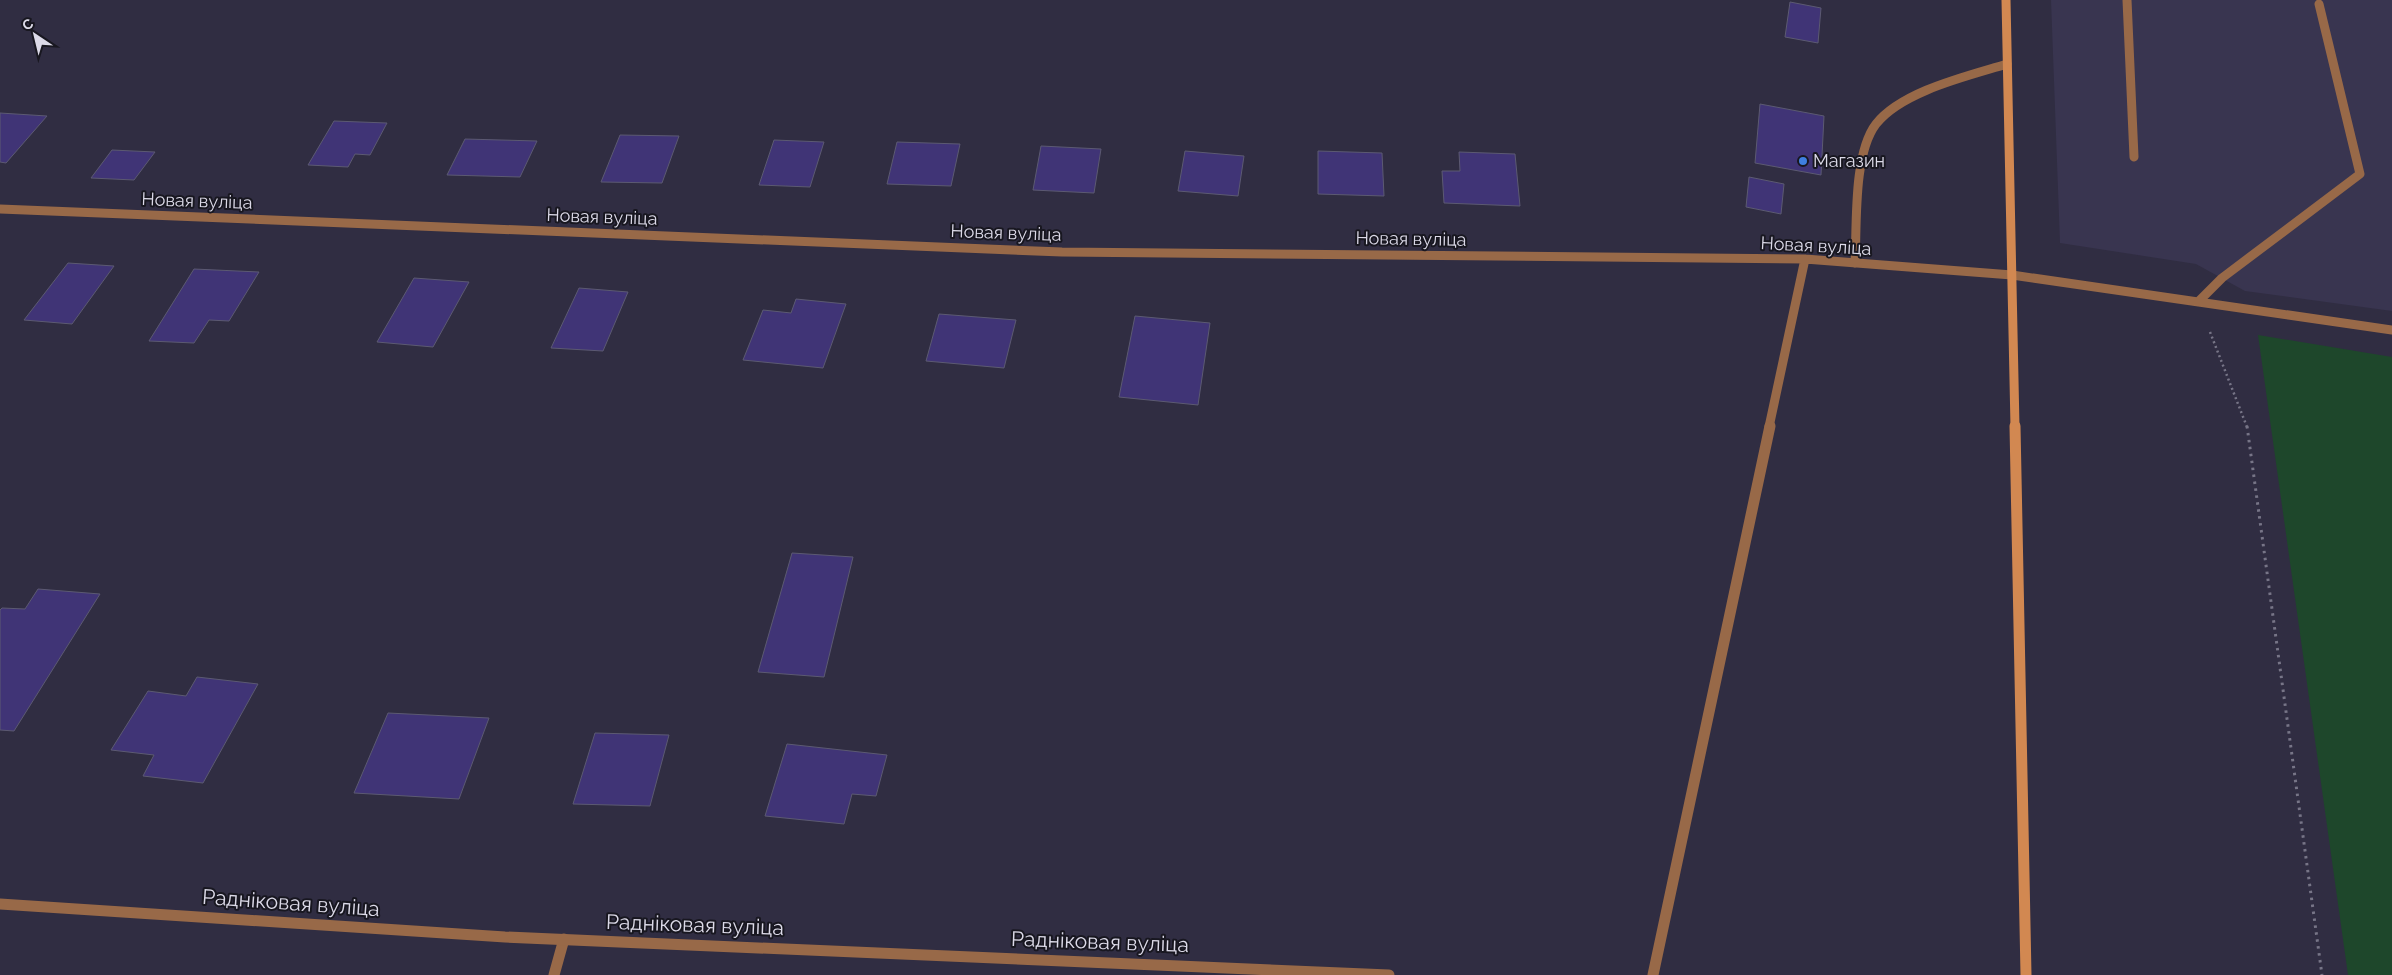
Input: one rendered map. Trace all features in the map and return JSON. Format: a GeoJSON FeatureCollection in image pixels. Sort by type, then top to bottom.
{"type":"FeatureCollection","features":[{"type":"Feature","properties":{"kind":"main road"},"geometry":{"type":"LineString","coordinates":[[2006,0],[2026,975]]}},
{"type":"Feature","properties":{"kind":"street"},"geometry":{"type":"LineString","coordinates":[[2127,0],[2134,157]]}},
{"type":"Feature","properties":{"kind":"street"},"geometry":{"type":"LineString","coordinates":[[2198,302],[2222,278],[2299,222],[2360,174],[2319,4]]}},
{"type":"Feature","properties":{"kind":"street"},"geometry":{"type":"LineString","coordinates":[[1856,263],[1865,147],[1875,126],[1899,104],[1923,91],[2007,64]]}},
{"type":"Feature","properties":{"kind":"street","name":"Новая вуліца"},"geometry":{"type":"LineString","coordinates":[[0,209],[1062,252],[1805,259],[2012,275],[2392,330]]}},
{"type":"Feature","properties":{"kind":"street"},"geometry":{"type":"LineString","coordinates":[[1653,975],[1805,259]]}},
{"type":"Feature","properties":{"kind":"street","name":"Радніковая вуліца"},"geometry":{"type":"LineString","coordinates":[[0,904],[564,939],[1389,975]]}},
{"type":"Feature","properties":{"kind":"street"},"geometry":{"type":"LineString","coordinates":[[554,975],[564,939]]}},
{"type":"Feature","properties":{"kind":"path"},"geometry":{"type":"LineString","coordinates":[[2198,302],[2246,421],[2322,975]]}},
{"type":"Feature","properties":{"kind":"shaded area"},"geometry":{"type":"Polygon","coordinates":[[[2051,0],[2392,0],[2392,311],[2245,291],[2196,264],[2060,243],[2051,0]]]}},
{"type":"Feature","properties":{"kind":"green space"},"geometry":{"type":"Polygon","coordinates":[[[2258,335],[2392,357],[2392,975],[2348,975],[2258,335]]]}},
{"type":"Feature","properties":{"kind":"building"},"geometry":{"type":"Polygon","coordinates":[[[1790,2],[1821,8],[1818,43],[1785,37],[1790,2]]]}},
{"type":"Feature","properties":{"kind":"building"},"geometry":{"type":"Polygon","coordinates":[[[1760,104],[1824,116],[1821,175],[1755,163],[1760,104]]]}},
{"type":"Feature","properties":{"kind":"building"},"geometry":{"type":"Polygon","coordinates":[[[0,113],[47,116],[6,163],[0,162],[0,113]]]}},
{"type":"Feature","properties":{"kind":"building"},"geometry":{"type":"Polygon","coordinates":[[[334,121],[387,123],[370,155],[355,154],[348,167],[308,165],[334,121]]]}},
{"type":"Feature","properties":{"kind":"building"},"geometry":{"type":"Polygon","coordinates":[[[620,135],[679,136],[662,183],[601,182],[620,135]]]}},
{"type":"Feature","properties":{"kind":"building"},"geometry":{"type":"Polygon","coordinates":[[[465,139],[537,141],[520,177],[447,175],[465,139]]]}},
{"type":"Feature","properties":{"kind":"building"},"geometry":{"type":"Polygon","coordinates":[[[774,140],[824,142],[810,187],[759,185],[774,140]]]}},
{"type":"Feature","properties":{"kind":"building"},"geometry":{"type":"Polygon","coordinates":[[[897,142],[960,144],[951,186],[887,184],[897,142]]]}},
{"type":"Feature","properties":{"kind":"building"},"geometry":{"type":"Polygon","coordinates":[[[1041,146],[1101,149],[1094,193],[1033,190],[1041,146]]]}},
{"type":"Feature","properties":{"kind":"building"},"geometry":{"type":"Polygon","coordinates":[[[112,150],[155,152],[134,180],[91,178],[112,150]]]}},
{"type":"Feature","properties":{"kind":"building"},"geometry":{"type":"Polygon","coordinates":[[[1185,151],[1244,156],[1238,196],[1178,191],[1185,151]]]}},
{"type":"Feature","properties":{"kind":"building"},"geometry":{"type":"Polygon","coordinates":[[[1318,151],[1382,153],[1384,196],[1318,194],[1318,151]]]}},
{"type":"Feature","properties":{"kind":"building"},"geometry":{"type":"Polygon","coordinates":[[[1459,152],[1515,154],[1520,206],[1444,203],[1442,171],[1460,171],[1459,152]]]}},
{"type":"Feature","properties":{"kind":"building"},"geometry":{"type":"Polygon","coordinates":[[[1749,177],[1784,184],[1781,214],[1746,207],[1749,177]]]}},
{"type":"Feature","properties":{"kind":"building"},"geometry":{"type":"Polygon","coordinates":[[[68,263],[114,266],[72,324],[24,320],[68,263]]]}},
{"type":"Feature","properties":{"kind":"building"},"geometry":{"type":"Polygon","coordinates":[[[194,269],[259,272],[229,321],[209,320],[194,343],[149,341],[194,269]]]}},
{"type":"Feature","properties":{"kind":"building"},"geometry":{"type":"Polygon","coordinates":[[[414,278],[469,282],[433,347],[377,342],[414,278]]]}},
{"type":"Feature","properties":{"kind":"building"},"geometry":{"type":"Polygon","coordinates":[[[579,288],[628,292],[603,351],[551,348],[579,288]]]}},
{"type":"Feature","properties":{"kind":"building"},"geometry":{"type":"Polygon","coordinates":[[[796,299],[846,304],[823,368],[743,360],[763,310],[791,313],[796,299]]]}},
{"type":"Feature","properties":{"kind":"building"},"geometry":{"type":"Polygon","coordinates":[[[939,314],[1016,320],[1004,368],[926,361],[939,314]]]}},
{"type":"Feature","properties":{"kind":"building"},"geometry":{"type":"Polygon","coordinates":[[[1135,316],[1210,323],[1198,405],[1119,397],[1135,316]]]}},
{"type":"Feature","properties":{"kind":"building"},"geometry":{"type":"Polygon","coordinates":[[[792,553],[853,557],[824,677],[758,672],[792,553]]]}},
{"type":"Feature","properties":{"kind":"building"},"geometry":{"type":"Polygon","coordinates":[[[38,589],[100,594],[14,731],[0,730],[0,610],[2,608],[25,609],[38,589]]]}},
{"type":"Feature","properties":{"kind":"building"},"geometry":{"type":"Polygon","coordinates":[[[197,677],[258,684],[203,783],[143,776],[154,755],[111,750],[148,691],[186,696],[197,677]]]}},
{"type":"Feature","properties":{"kind":"building"},"geometry":{"type":"Polygon","coordinates":[[[388,713],[489,718],[459,799],[354,793],[388,713]]]}},
{"type":"Feature","properties":{"kind":"building"},"geometry":{"type":"Polygon","coordinates":[[[595,733],[669,735],[650,806],[573,804],[595,733]]]}},
{"type":"Feature","properties":{"kind":"building"},"geometry":{"type":"Polygon","coordinates":[[[787,744],[887,755],[876,796],[852,794],[844,824],[765,816],[787,744]]]}},
{"type":"Feature","properties":{"kind":"place","name":"Магазин"},"geometry":{"type":"Point","coordinates":[1803,161]}}]}
